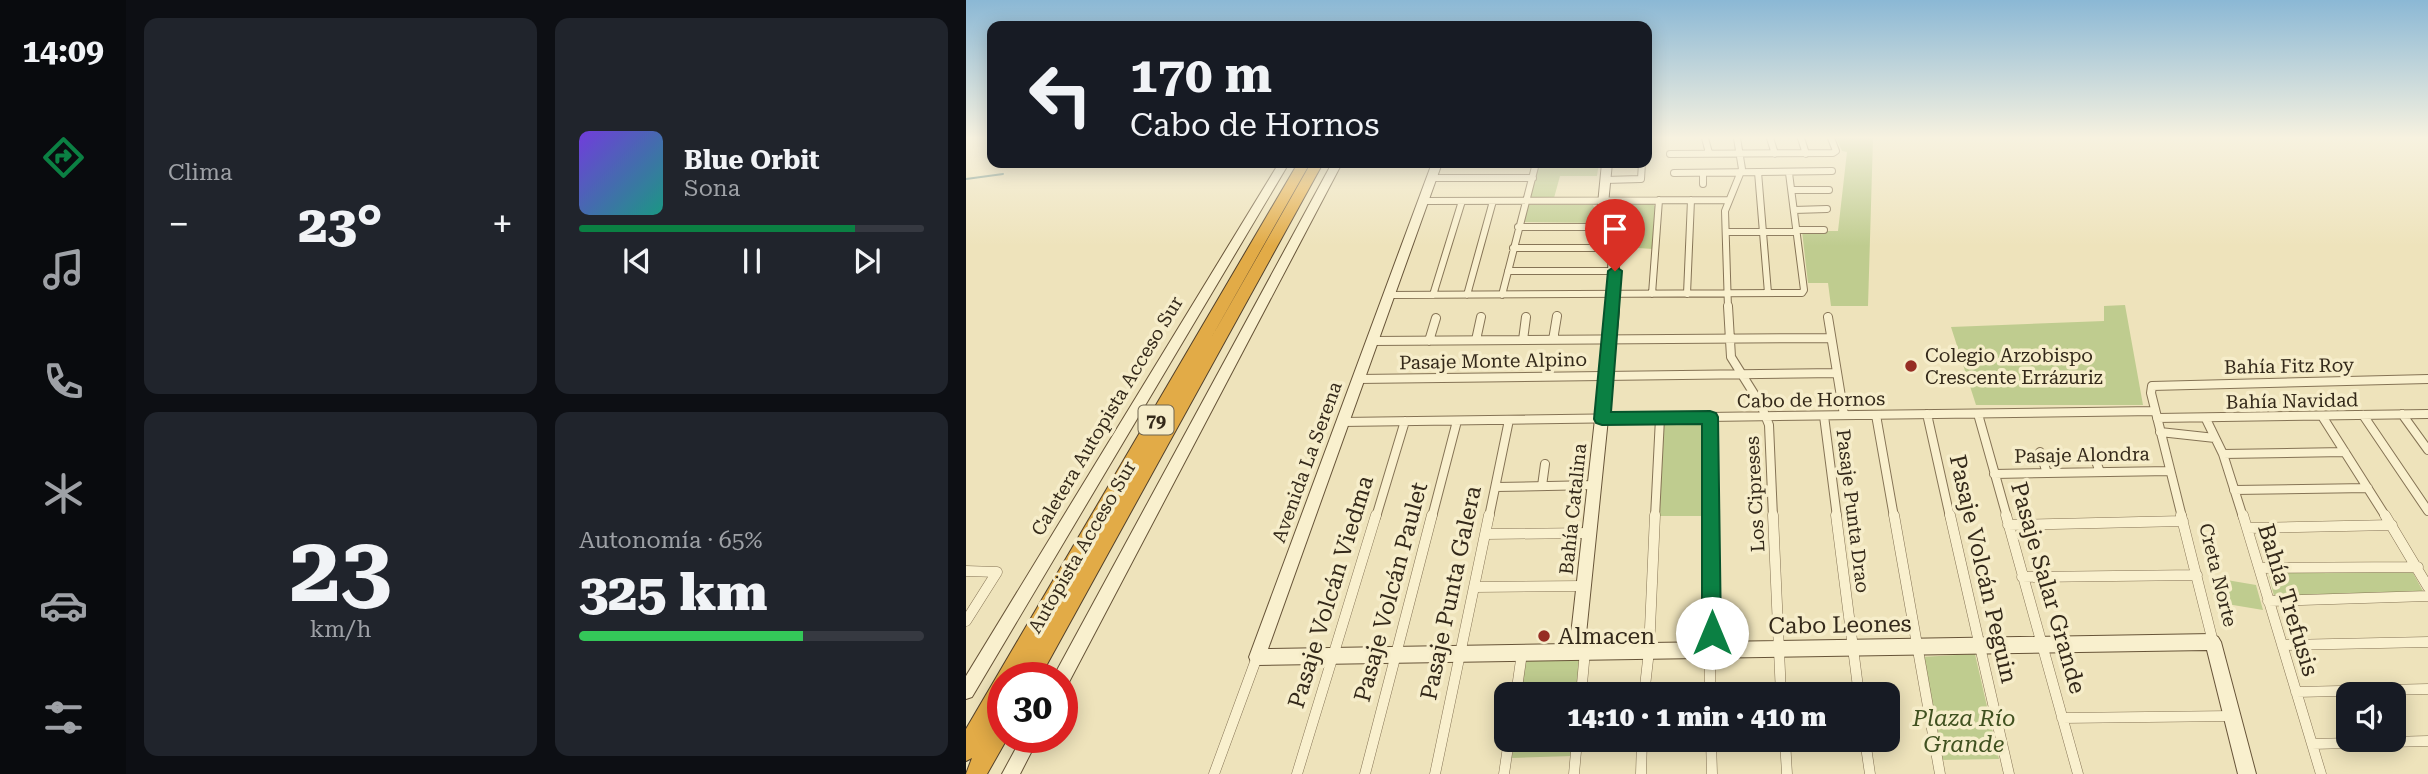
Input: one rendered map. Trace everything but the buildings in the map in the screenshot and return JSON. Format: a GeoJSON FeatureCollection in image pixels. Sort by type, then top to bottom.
{"type":"FeatureCollection","features":[{"type":"Feature","properties":{"kind":"highway","name":"Autopista Acceso Sur"},"geometry":{"type":"LineString","coordinates":[[1017,662],[1298,174]]}},
{"type":"Feature","properties":{"kind":"highway","name":"Autopista Acceso Sur"},"geometry":{"type":"LineString","coordinates":[[1037,662],[1311,174]]}},
{"type":"Feature","properties":{"kind":"highway"},"geometry":{"type":"LineString","coordinates":[[966,750],[987,714]]}},
{"type":"Feature","properties":{"kind":"highway"},"geometry":{"type":"LineString","coordinates":[[975,774],[987,753]]}},
{"type":"Feature","properties":{"kind":"street","name":"Caletera Autopista Acceso Sur"},"geometry":{"type":"LineString","coordinates":[[966,691],[1277,174]]}},
{"type":"Feature","properties":{"kind":"street"},"geometry":{"type":"LineString","coordinates":[[1071,662],[1331,174]]}},
{"type":"Feature","properties":{"kind":"street","name":"Avenida La Serena"},"geometry":{"type":"LineString","coordinates":[[1214,774],[1433,174]]}},
{"type":"Feature","properties":{"kind":"street"},"geometry":{"type":"LineString","coordinates":[[1502,295],[1533,174]]}},
{"type":"Feature","properties":{"kind":"street","name":"Bahía Catalina"},"geometry":{"type":"LineString","coordinates":[[1581,682],[1584,586],[1614,294],[1615,248],[1612,227],[1603,200],[1606,174]]}},
{"type":"Feature","properties":{"kind":"street"},"geometry":{"type":"LineString","coordinates":[[1605,180],[1641,179],[1641,174]]}},
{"type":"Feature","properties":{"kind":"street"},"geometry":{"type":"LineString","coordinates":[[1674,174],[1674,184]]}},
{"type":"Feature","properties":{"kind":"street"},"geometry":{"type":"LineString","coordinates":[[1703,174],[1703,184]]}},
{"type":"Feature","properties":{"kind":"street","name":"Los Cipreses"},"geometry":{"type":"LineString","coordinates":[[1740,174],[1725,211],[1729,338],[1731,356],[1767,416],[1781,682]]}},
{"type":"Feature","properties":{"kind":"street"},"geometry":{"type":"LineString","coordinates":[[1758,174],[1768,293]]}},
{"type":"Feature","properties":{"kind":"street"},"geometry":{"type":"LineString","coordinates":[[1388,295],[1804,292],[1789,174]]}},
{"type":"Feature","properties":{"kind":"street"},"geometry":{"type":"LineString","coordinates":[[1431,178],[1532,178]]}},
{"type":"Feature","properties":{"kind":"street"},"geometry":{"type":"LineString","coordinates":[[1792,190],[1829,190]]}},
{"type":"Feature","properties":{"kind":"street"},"geometry":{"type":"LineString","coordinates":[[1652,294],[1659,200]]}},
{"type":"Feature","properties":{"kind":"street"},"geometry":{"type":"LineString","coordinates":[[1687,294],[1691,200]]}},
{"type":"Feature","properties":{"kind":"street"},"geometry":{"type":"LineString","coordinates":[[1423,201],[1728,200]]}},
{"type":"Feature","properties":{"kind":"street"},"geometry":{"type":"LineString","coordinates":[[1433,295],[1462,201]]}},
{"type":"Feature","properties":{"kind":"street"},"geometry":{"type":"LineString","coordinates":[[1467,295],[1493,201]]}},
{"type":"Feature","properties":{"kind":"street"},"geometry":{"type":"LineString","coordinates":[[1794,210],[1827,209]]}},
{"type":"Feature","properties":{"kind":"street"},"geometry":{"type":"LineString","coordinates":[[1518,227],[1612,227]]}},
{"type":"Feature","properties":{"kind":"street"},"geometry":{"type":"LineString","coordinates":[[1726,232],[1824,230]]}},
{"type":"Feature","properties":{"kind":"street"},"geometry":{"type":"LineString","coordinates":[[1513,248],[1615,248]]}},
{"type":"Feature","properties":{"kind":"street"},"geometry":{"type":"LineString","coordinates":[[1508,271],[1615,271]]}},
{"type":"Feature","properties":{"kind":"street"},"geometry":{"type":"LineString","coordinates":[[1553,340],[1557,316]]}},
{"type":"Feature","properties":{"kind":"street"},"geometry":{"type":"LineString","coordinates":[[1476,340],[1481,317]]}},
{"type":"Feature","properties":{"kind":"street"},"geometry":{"type":"LineString","coordinates":[[1522,340],[1527,317]]}},
{"type":"Feature","properties":{"kind":"street"},"geometry":{"type":"LineString","coordinates":[[1828,317],[1844,415]]}},
{"type":"Feature","properties":{"kind":"street"},"geometry":{"type":"LineString","coordinates":[[1429,341],[1436,318]]}},
{"type":"Feature","properties":{"kind":"street"},"geometry":{"type":"LineString","coordinates":[[1372,341],[1831,338]]}},
{"type":"Feature","properties":{"kind":"street","name":"Pasaje Monte Alpino"},"geometry":{"type":"LineString","coordinates":[[1358,379],[1837,373]]}},
{"type":"Feature","properties":{"kind":"street","name":"Bahía Fitz Roy"},"geometry":{"type":"LineString","coordinates":[[2152,386],[2428,379]]}},
{"type":"Feature","properties":{"kind":"street","name":"Creta Norte"},"geometry":{"type":"LineString","coordinates":[[2152,386],[2150,391],[2247,774]]}},
{"type":"Feature","properties":{"kind":"street","name":"Cabo de Hornos"},"geometry":{"type":"LineString","coordinates":[[1342,422],[1927,414],[2156,414]]}},
{"type":"Feature","properties":{"kind":"street","name":"Pasaje Volcán Peguin"},"geometry":{"type":"LineString","coordinates":[[1927,414],[2009,774]]}},
{"type":"Feature","properties":{"kind":"street","name":"Pasaje Salar Grande"},"geometry":{"type":"LineString","coordinates":[[1978,414],[2078,774]]}},
{"type":"Feature","properties":{"kind":"street","name":"Bahía Navidad"},"geometry":{"type":"LineString","coordinates":[[2156,414],[2206,419],[2428,414]]}},
{"type":"Feature","properties":{"kind":"street"},"geometry":{"type":"LineString","coordinates":[[2402,414],[2428,450]]}},
{"type":"Feature","properties":{"kind":"street"},"geometry":{"type":"LineString","coordinates":[[1876,415],[1940,774]]}},
{"type":"Feature","properties":{"kind":"street"},"geometry":{"type":"LineString","coordinates":[[2362,415],[2428,511]]}},
{"type":"Feature","properties":{"kind":"street","name":"Pasaje Punta Drao"},"geometry":{"type":"LineString","coordinates":[[1824,416],[1857,682]]}},
{"type":"Feature","properties":{"kind":"street"},"geometry":{"type":"LineString","coordinates":[[2322,416],[2428,587]]}},
{"type":"Feature","properties":{"kind":"street"},"geometry":{"type":"LineString","coordinates":[[1710,417],[1711,682]]}},
{"type":"Feature","properties":{"kind":"street"},"geometry":{"type":"LineString","coordinates":[[1644,682],[1649,651],[1660,418]]}},
{"type":"Feature","properties":{"kind":"street","name":"Bahía Trefusis"},"geometry":{"type":"LineString","coordinates":[[2206,419],[2222,454],[2260,568],[2321,774]]}},
{"type":"Feature","properties":{"kind":"street","name":"Pasaje Punta Galera"},"geometry":{"type":"LineString","coordinates":[[1435,774],[1509,420]]}},
{"type":"Feature","properties":{"kind":"street","name":"Pasaje Volcán Viedma"},"geometry":{"type":"LineString","coordinates":[[1297,774],[1405,421]]}},
{"type":"Feature","properties":{"kind":"street","name":"Pasaje Volcán Paulet"},"geometry":{"type":"LineString","coordinates":[[1365,774],[1457,421]]}},
{"type":"Feature","properties":{"kind":"street"},"geometry":{"type":"LineString","coordinates":[[2161,432],[2216,438]]}},
{"type":"Feature","properties":{"kind":"street"},"geometry":{"type":"LineString","coordinates":[[2092,451],[2100,472]]}},
{"type":"Feature","properties":{"kind":"street"},"geometry":{"type":"LineString","coordinates":[[2040,452],[2048,473]]}},
{"type":"Feature","properties":{"kind":"street"},"geometry":{"type":"LineString","coordinates":[[2222,454],[2345,452]]}},
{"type":"Feature","properties":{"kind":"street"},"geometry":{"type":"LineString","coordinates":[[1542,486],[1545,464]]}},
{"type":"Feature","properties":{"kind":"street","name":"Pasaje Alondra"},"geometry":{"type":"LineString","coordinates":[[1994,474],[2170,471]]}},
{"type":"Feature","properties":{"kind":"street"},"geometry":{"type":"LineString","coordinates":[[1496,487],[1595,485]]}},
{"type":"Feature","properties":{"kind":"street"},"geometry":{"type":"LineString","coordinates":[[2234,490],[2368,488]]}},
{"type":"Feature","properties":{"kind":"street"},"geometry":{"type":"LineString","coordinates":[[2008,525],[2183,521]]}},
{"type":"Feature","properties":{"kind":"street"},"geometry":{"type":"LineString","coordinates":[[2247,528],[2392,526]]}},
{"type":"Feature","properties":{"kind":"street"},"geometry":{"type":"LineString","coordinates":[[1486,534],[1590,533]]}},
{"type":"Feature","properties":{"kind":"street"},"geometry":{"type":"LineString","coordinates":[[2260,568],[2418,567]]}},
{"type":"Feature","properties":{"kind":"street"},"geometry":{"type":"LineString","coordinates":[[966,571],[997,572],[966,621]]}},
{"type":"Feature","properties":{"kind":"street"},"geometry":{"type":"LineString","coordinates":[[2022,577],[2197,575]]}},
{"type":"Feature","properties":{"kind":"street"},"geometry":{"type":"LineString","coordinates":[[1475,587],[1584,586]]}},
{"type":"Feature","properties":{"kind":"street"},"geometry":{"type":"LineString","coordinates":[[2268,601],[2428,596]]}},
{"type":"Feature","properties":{"kind":"street","name":"Cabo Leones"},"geometry":{"type":"LineString","coordinates":[[1257,657],[2214,642]]}},
{"type":"Feature","properties":{"kind":"street"},"geometry":{"type":"LineString","coordinates":[[2282,645],[2428,642]]}},
{"type":"Feature","properties":{"kind":"street"},"geometry":{"type":"LineString","coordinates":[[1518,682],[1522,653]]}},
{"type":"Feature","properties":{"kind":"street"},"geometry":{"type":"LineString","coordinates":[[2296,692],[2428,689]]}},
{"type":"Feature","properties":{"kind":"street"},"geometry":{"type":"LineString","coordinates":[[2062,718],[2232,716]]}},
{"type":"Feature","properties":{"kind":"street"},"geometry":{"type":"LineString","coordinates":[[2312,744],[2428,741]]}},
{"type":"Feature","properties":{"kind":"street"},"geometry":{"type":"LineString","coordinates":[[1504,774],[1507,752]]}},
{"type":"Feature","properties":{"kind":"street"},"geometry":{"type":"LineString","coordinates":[[1574,774],[1576,752]]}},
{"type":"Feature","properties":{"kind":"street"},"geometry":{"type":"LineString","coordinates":[[1641,774],[1642,752]]}},
{"type":"Feature","properties":{"kind":"street"},"geometry":{"type":"LineString","coordinates":[[1711,752],[1712,774]]}},
{"type":"Feature","properties":{"kind":"street"},"geometry":{"type":"LineString","coordinates":[[1786,752],[1787,774]]}},
{"type":"Feature","properties":{"kind":"street"},"geometry":{"type":"LineString","coordinates":[[1867,752],[1870,774]]}},
{"type":"Feature","properties":{"kind":"street"},"geometry":{"type":"LineString","coordinates":[[1011,774],[1022,753]]}},
{"type":"Feature","properties":{"kind":"green space"},"geometry":{"type":"Polygon","coordinates":[[[1536,174],[1597,174],[1560,176],[1554,198],[1531,197],[1536,174]]]}},
{"type":"Feature","properties":{"kind":"green space"},"geometry":{"type":"Polygon","coordinates":[[[1844,174],[1872,174],[1868,306],[1831,306],[1828,283],[1808,283],[1802,231],[1838,231],[1844,174]]]}},
{"type":"Feature","properties":{"kind":"green space"},"geometry":{"type":"Polygon","coordinates":[[[1653,204],[1656,207],[1653,249],[1623,247],[1620,227],[1611,207],[1653,204]]]}},
{"type":"Feature","properties":{"kind":"green space"},"geometry":{"type":"Polygon","coordinates":[[[1528,205],[1593,205],[1600,223],[1524,222],[1528,205]]]}},
{"type":"Feature","properties":{"kind":"green space"},"geometry":{"type":"Polygon","coordinates":[[[2125,305],[2143,405],[1976,405],[1951,327],[2104,321],[2104,306],[2125,305]]]}},
{"type":"Feature","properties":{"kind":"green space"},"geometry":{"type":"Polygon","coordinates":[[[1662,423],[1705,423],[1706,516],[1660,516],[1662,423]]]}},
{"type":"Feature","properties":{"kind":"green space"},"geometry":{"type":"Polygon","coordinates":[[[2412,571],[2424,593],[2274,596],[2268,572],[2412,571]]]}},
{"type":"Feature","properties":{"kind":"green space"},"geometry":{"type":"Polygon","coordinates":[[[2209,577],[2256,585],[2263,610],[2215,602],[2209,577]]]}},
{"type":"Feature","properties":{"kind":"green space","name":"Plaza Río Grande"},"geometry":{"type":"Polygon","coordinates":[[[1975,654],[1999,759],[1941,760],[1921,657],[1975,654]]]}},
{"type":"Feature","properties":{"kind":"green space"},"geometry":{"type":"Polygon","coordinates":[[[1581,658],[1579,682],[1523,682],[1526,659],[1581,658]]]}},
{"type":"Feature","properties":{"kind":"green space"},"geometry":{"type":"Polygon","coordinates":[[[1513,752],[1573,752],[1573,756],[1512,758],[1513,752]]]}},
{"type":"Feature","properties":{"kind":"waterway"},"geometry":{"type":"LineString","coordinates":[[966,179],[1002,174]]}},
{"type":"Feature","properties":{"kind":"place","name":"Colegio Arzobispo Crescente Errázuriz"},"geometry":{"type":"Point","coordinates":[1911,366]}},
{"type":"Feature","properties":{"kind":"place","name":"Almacen"},"geometry":{"type":"Point","coordinates":[1544,636]}},
{"type":"Feature","properties":{"kind":"route"},"geometry":{"type":"LineString","coordinates":[[1615,271],[1602,419],[1710,417],[1712,633]]}}]}
